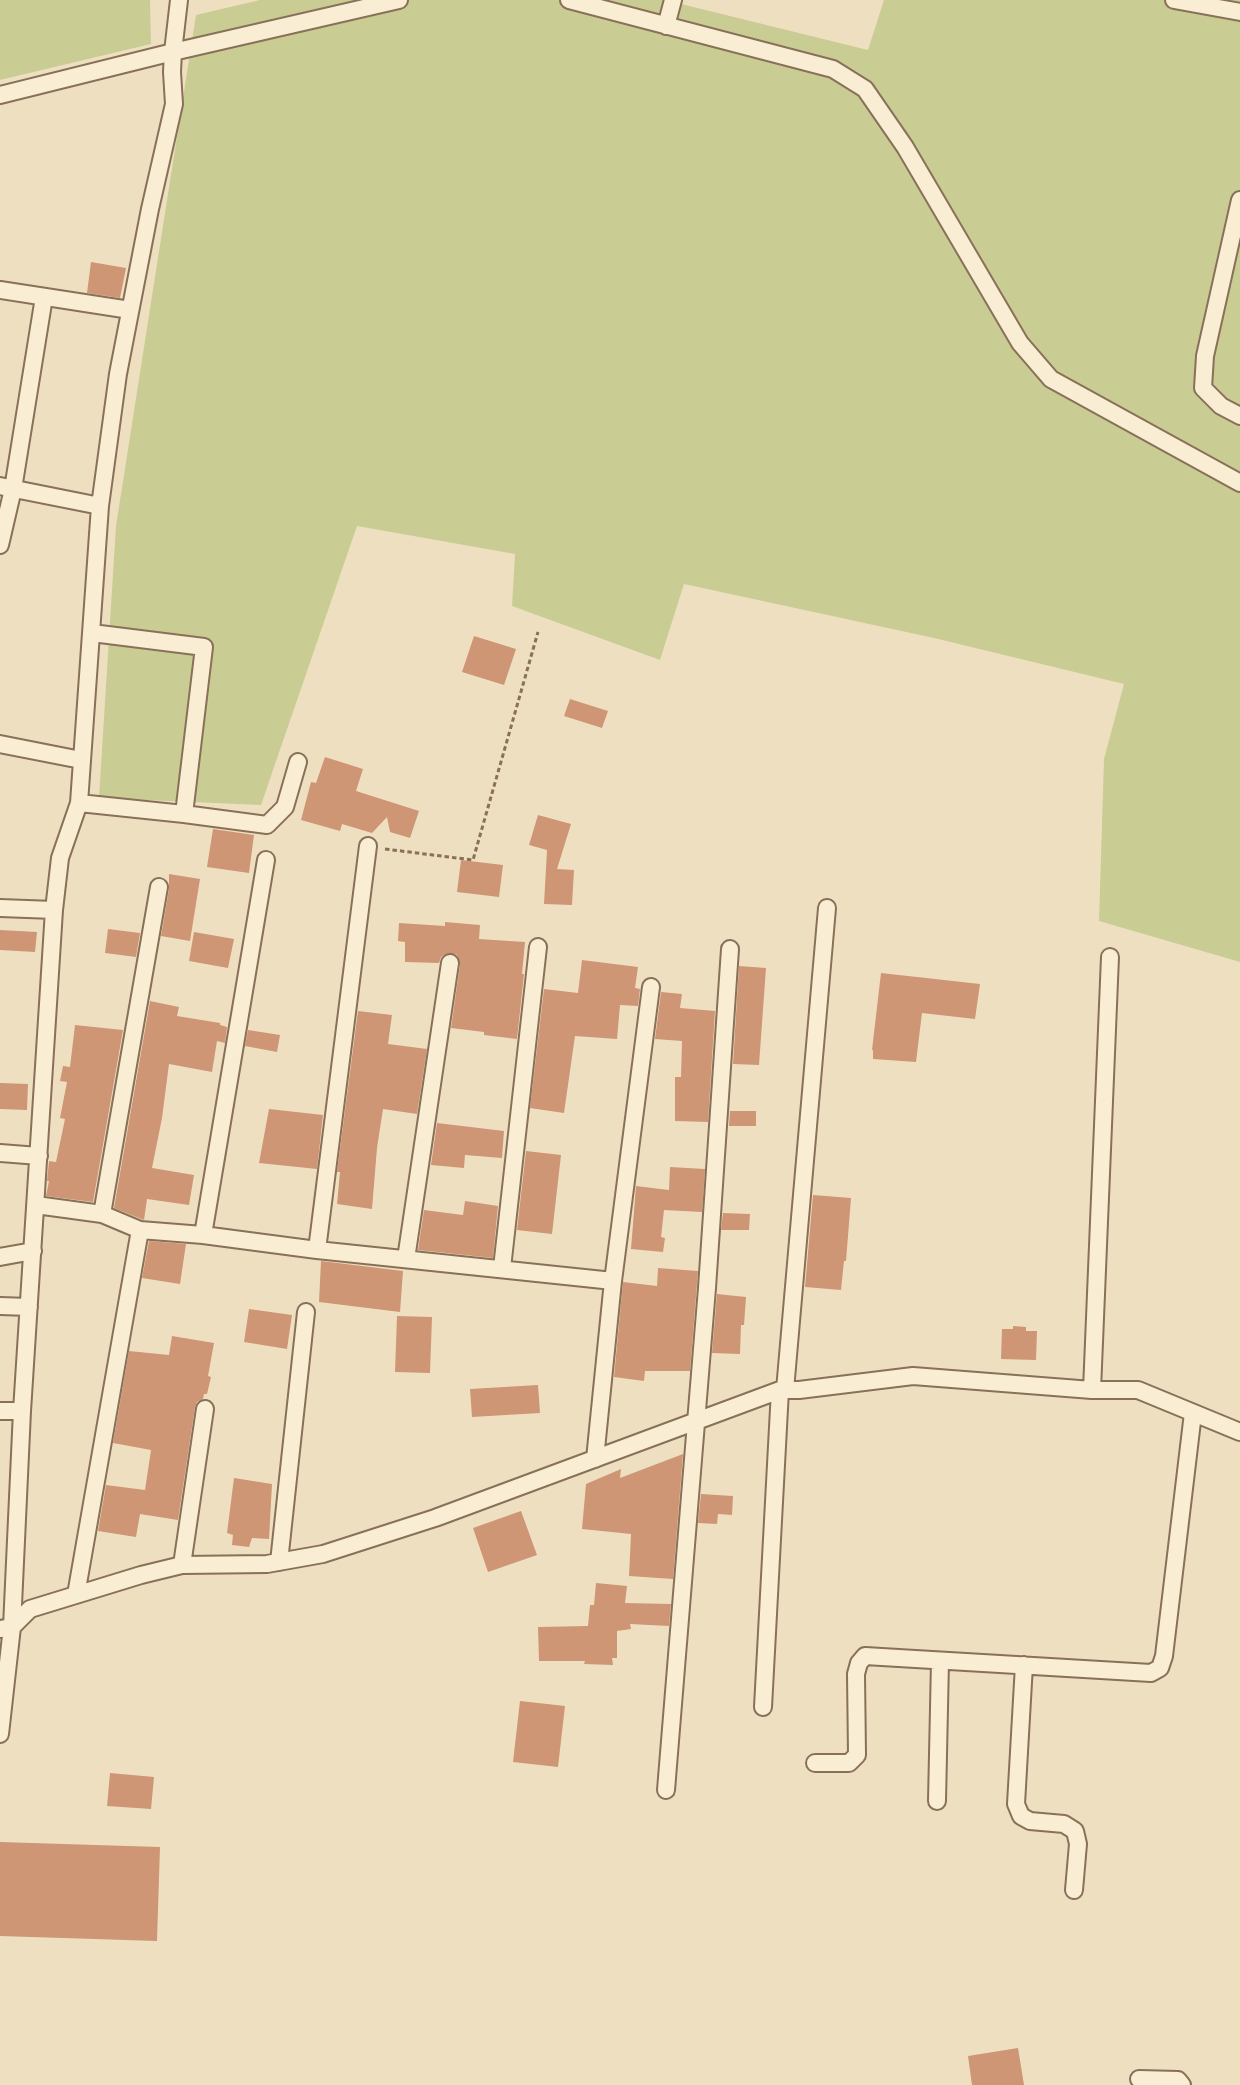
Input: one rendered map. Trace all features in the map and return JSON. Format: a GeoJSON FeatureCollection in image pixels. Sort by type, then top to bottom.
{"type":"FeatureCollection","features":[{"type":"Feature","properties":{"kind":"street"},"geometry":{"type":"LineString","coordinates":[[0,1734],[54,910],[60,858],[79,803],[100,506],[118,374],[150,208],[174,104],[172,72],[179,0]]}},
{"type":"Feature","properties":{"kind":"street"},"geometry":{"type":"LineString","coordinates":[[0,95],[399,0]]}},
{"type":"Feature","properties":{"kind":"street"},"geometry":{"type":"LineString","coordinates":[[569,0],[833,69],[866,89],[905,147],[1020,343],[1051,379],[1240,483]]}},
{"type":"Feature","properties":{"kind":"street"},"geometry":{"type":"LineString","coordinates":[[666,26],[673,0]]}},
{"type":"Feature","properties":{"kind":"street"},"geometry":{"type":"LineString","coordinates":[[1174,0],[1240,12]]}},
{"type":"Feature","properties":{"kind":"street"},"geometry":{"type":"LineString","coordinates":[[1240,200],[1205,356],[1203,387],[1221,406],[1240,416]]}},
{"type":"Feature","properties":{"kind":"street"},"geometry":{"type":"LineString","coordinates":[[0,290],[130,310]]}},
{"type":"Feature","properties":{"kind":"street"},"geometry":{"type":"LineString","coordinates":[[0,545],[6,487],[44,297]]}},
{"type":"Feature","properties":{"kind":"street"},"geometry":{"type":"LineString","coordinates":[[6,487],[100,506]]}},
{"type":"Feature","properties":{"kind":"street"},"geometry":{"type":"LineString","coordinates":[[92,633],[204,647],[184,814]]}},
{"type":"Feature","properties":{"kind":"street"},"geometry":{"type":"LineString","coordinates":[[0,744],[81,760]]}},
{"type":"Feature","properties":{"kind":"street"},"geometry":{"type":"LineString","coordinates":[[79,803],[267,825],[285,807],[298,762]]}},
{"type":"Feature","properties":{"kind":"street"},"geometry":{"type":"LineString","coordinates":[[317,1250],[368,846]]}},
{"type":"Feature","properties":{"kind":"street"},"geometry":{"type":"LineString","coordinates":[[203,1235],[266,860]]}},
{"type":"Feature","properties":{"kind":"street"},"geometry":{"type":"LineString","coordinates":[[102,1214],[159,887]]}},
{"type":"Feature","properties":{"kind":"street"},"geometry":{"type":"LineString","coordinates":[[0,908],[54,910]]}},
{"type":"Feature","properties":{"kind":"street"},"geometry":{"type":"LineString","coordinates":[[762,1707],[783,1390],[827,908]]}},
{"type":"Feature","properties":{"kind":"street"},"geometry":{"type":"LineString","coordinates":[[502,1269],[538,947]]}},
{"type":"Feature","properties":{"kind":"street"},"geometry":{"type":"LineString","coordinates":[[666,1790],[707,1288],[730,949]]}},
{"type":"Feature","properties":{"kind":"street"},"geometry":{"type":"LineString","coordinates":[[1092,1390],[1110,957]]}},
{"type":"Feature","properties":{"kind":"street"},"geometry":{"type":"LineString","coordinates":[[406,1259],[450,963]]}},
{"type":"Feature","properties":{"kind":"street"},"geometry":{"type":"LineString","coordinates":[[595,1459],[613,1281],[651,987]]}},
{"type":"Feature","properties":{"kind":"street"},"geometry":{"type":"LineString","coordinates":[[0,1153],[39,1156]]}},
{"type":"Feature","properties":{"kind":"street"},"geometry":{"type":"LineString","coordinates":[[36,1205],[102,1214],[140,1230],[613,1281]]}},
{"type":"Feature","properties":{"kind":"street"},"geometry":{"type":"LineString","coordinates":[[76,1595],[140,1230]]}},
{"type":"Feature","properties":{"kind":"street"},"geometry":{"type":"LineString","coordinates":[[0,1257],[33,1251]]}},
{"type":"Feature","properties":{"kind":"street"},"geometry":{"type":"LineString","coordinates":[[0,1306],[29,1307]]}},
{"type":"Feature","properties":{"kind":"street"},"geometry":{"type":"LineString","coordinates":[[279,1562],[306,1312]]}},
{"type":"Feature","properties":{"kind":"street"},"geometry":{"type":"LineString","coordinates":[[6,1628],[30,1609],[182,1565],[217,1566],[279,1562],[323,1554],[435,1518],[783,1390],[913,1376],[1092,1390],[1138,1390],[1240,1432]]}},
{"type":"Feature","properties":{"kind":"street"},"geometry":{"type":"LineString","coordinates":[[182,1565],[206,1409]]}},
{"type":"Feature","properties":{"kind":"street"},"geometry":{"type":"LineString","coordinates":[[0,1411],[22,1411]]}},
{"type":"Feature","properties":{"kind":"street"},"geometry":{"type":"LineString","coordinates":[[815,1763],[849,1762],[857,1755],[856,1674],[859,1663],[865,1656],[1150,1673],[1160,1668],[1164,1656],[1192,1413]]}},
{"type":"Feature","properties":{"kind":"street"},"geometry":{"type":"LineString","coordinates":[[937,1801],[940,1661]]}},
{"type":"Feature","properties":{"kind":"street"},"geometry":{"type":"LineString","coordinates":[[1024,1665],[1016,1804],[1021,1816],[1030,1821],[1064,1824],[1075,1831],[1078,1844],[1074,1890]]}},
{"type":"Feature","properties":{"kind":"street"},"geometry":{"type":"LineString","coordinates":[[1138,2079],[1178,2080],[1182,2085]]}},
{"type":"Feature","properties":{"kind":"path"},"geometry":{"type":"LineString","coordinates":[[368,846],[472,860],[538,632]]}},
{"type":"Feature","properties":{"kind":"green space"},"geometry":{"type":"Polygon","coordinates":[[[0,0],[150,0],[151,44],[0,80],[0,0]]]}},
{"type":"Feature","properties":{"kind":"green space"},"geometry":{"type":"Polygon","coordinates":[[[260,0],[665,0],[868,50],[884,0],[1240,0],[1240,962],[1099,921],[1104,759],[1124,684],[934,638],[684,584],[660,660],[512,606],[515,554],[357,526],[261,805],[99,798],[116,526],[196,15],[260,0]]]}},
{"type":"Feature","properties":{"kind":"building"},"geometry":{"type":"Polygon","coordinates":[[[91,262],[126,268],[120,298],[87,293],[91,262]]]}},
{"type":"Feature","properties":{"kind":"building"},"geometry":{"type":"Polygon","coordinates":[[[474,636],[516,649],[504,685],[462,672],[474,636]]]}},
{"type":"Feature","properties":{"kind":"building"},"geometry":{"type":"Polygon","coordinates":[[[570,699],[608,711],[602,728],[564,716],[570,699]]]}},
{"type":"Feature","properties":{"kind":"building"},"geometry":{"type":"Polygon","coordinates":[[[325,757],[363,769],[356,791],[419,811],[410,838],[390,832],[387,817],[372,833],[342,824],[340,831],[301,820],[311,782],[316,783],[325,757]]]}},
{"type":"Feature","properties":{"kind":"building"},"geometry":{"type":"Polygon","coordinates":[[[538,815],[571,824],[557,869],[574,870],[572,905],[544,904],[547,850],[529,845],[538,815]]]}},
{"type":"Feature","properties":{"kind":"building"},"geometry":{"type":"Polygon","coordinates":[[[213,829],[254,835],[249,873],[207,867],[213,829]]]}},
{"type":"Feature","properties":{"kind":"building"},"geometry":{"type":"Polygon","coordinates":[[[461,860],[503,865],[499,897],[457,892],[461,860]]]}},
{"type":"Feature","properties":{"kind":"building"},"geometry":{"type":"Polygon","coordinates":[[[169,874],[200,879],[190,941],[161,936],[169,889],[169,874]]]}},
{"type":"Feature","properties":{"kind":"building"},"geometry":{"type":"Polygon","coordinates":[[[445,922],[480,925],[479,939],[525,942],[517,1039],[451,1028],[460,965],[456,954],[446,954],[441,957],[439,963],[405,962],[405,942],[398,941],[399,923],[445,926],[445,922]]]}},
{"type":"Feature","properties":{"kind":"building"},"geometry":{"type":"Polygon","coordinates":[[[108,929],[140,933],[136,957],[105,953],[108,929]]]}},
{"type":"Feature","properties":{"kind":"building"},"geometry":{"type":"Polygon","coordinates":[[[0,930],[37,932],[35,952],[0,950],[0,930]]]}},
{"type":"Feature","properties":{"kind":"building"},"geometry":{"type":"Polygon","coordinates":[[[194,932],[234,939],[228,968],[189,961],[194,932]]]}},
{"type":"Feature","properties":{"kind":"building"},"geometry":{"type":"Polygon","coordinates":[[[582,960],[638,967],[635,988],[640,989],[638,1006],[620,1005],[617,1039],[575,1036],[564,1113],[530,1108],[544,989],[578,993],[582,960]]]}},
{"type":"Feature","properties":{"kind":"building"},"geometry":{"type":"Polygon","coordinates":[[[739,966],[766,968],[759,1065],[733,1064],[739,966]]]}},
{"type":"Feature","properties":{"kind":"building"},"geometry":{"type":"Polygon","coordinates":[[[881,973],[980,984],[975,1019],[922,1013],[916,1062],[873,1059],[872,1050],[881,973]]]}},
{"type":"Feature","properties":{"kind":"building"},"geometry":{"type":"Polygon","coordinates":[[[661,992],[682,994],[680,1008],[715,1011],[708,1122],[675,1121],[675,1077],[681,1077],[682,1041],[655,1039],[661,992]]]}},
{"type":"Feature","properties":{"kind":"building"},"geometry":{"type":"Polygon","coordinates":[[[150,1001],[179,1007],[177,1016],[220,1023],[227,1027],[225,1043],[217,1041],[212,1072],[169,1064],[162,1118],[152,1168],[194,1175],[189,1205],[147,1199],[144,1220],[114,1208],[150,1001]]]}},
{"type":"Feature","properties":{"kind":"building"},"geometry":{"type":"Polygon","coordinates":[[[358,1011],[392,1015],[388,1044],[427,1049],[417,1114],[383,1109],[372,1209],[337,1204],[340,1172],[337,1172],[358,1011]]]}},
{"type":"Feature","properties":{"kind":"building"},"geometry":{"type":"Polygon","coordinates":[[[75,1025],[123,1030],[93,1202],[46,1196],[49,1161],[56,1162],[65,1119],[60,1118],[67,1082],[60,1081],[63,1066],[70,1067],[75,1025]]]}},
{"type":"Feature","properties":{"kind":"building"},"geometry":{"type":"Polygon","coordinates":[[[248,1030],[280,1035],[277,1052],[245,1046],[248,1030]]]}},
{"type":"Feature","properties":{"kind":"building"},"geometry":{"type":"Polygon","coordinates":[[[0,1083],[28,1084],[27,1110],[0,1109],[0,1083]]]}},
{"type":"Feature","properties":{"kind":"building"},"geometry":{"type":"Polygon","coordinates":[[[269,1109],[323,1115],[317,1169],[259,1163],[269,1109]]]}},
{"type":"Feature","properties":{"kind":"building"},"geometry":{"type":"Polygon","coordinates":[[[730,1111],[756,1111],[756,1126],[729,1126],[730,1111]]]}},
{"type":"Feature","properties":{"kind":"building"},"geometry":{"type":"Polygon","coordinates":[[[437,1123],[504,1131],[502,1158],[465,1155],[464,1168],[431,1165],[437,1123]]]}},
{"type":"Feature","properties":{"kind":"building"},"geometry":{"type":"Polygon","coordinates":[[[526,1151],[561,1155],[552,1234],[517,1230],[526,1151]]]}},
{"type":"Feature","properties":{"kind":"building"},"geometry":{"type":"Polygon","coordinates":[[[670,1167],[705,1169],[702,1212],[664,1210],[661,1237],[665,1238],[663,1252],[631,1249],[636,1186],[669,1190],[670,1167]]]}},
{"type":"Feature","properties":{"kind":"building"},"geometry":{"type":"Polygon","coordinates":[[[813,1195],[851,1198],[846,1261],[844,1261],[841,1290],[805,1287],[813,1195]]]}},
{"type":"Feature","properties":{"kind":"building"},"geometry":{"type":"Polygon","coordinates":[[[465,1201],[498,1206],[493,1258],[418,1250],[424,1210],[463,1215],[465,1201]]]}},
{"type":"Feature","properties":{"kind":"building"},"geometry":{"type":"Polygon","coordinates":[[[723,1213],[750,1214],[749,1230],[721,1230],[723,1213]]]}},
{"type":"Feature","properties":{"kind":"building"},"geometry":{"type":"Polygon","coordinates":[[[149,1241],[186,1244],[180,1284],[142,1278],[149,1241]]]}},
{"type":"Feature","properties":{"kind":"building"},"geometry":{"type":"Polygon","coordinates":[[[321,1261],[403,1271],[400,1312],[319,1302],[321,1261]]]}},
{"type":"Feature","properties":{"kind":"building"},"geometry":{"type":"Polygon","coordinates":[[[658,1268],[698,1271],[690,1371],[645,1371],[644,1381],[614,1377],[623,1282],[657,1286],[658,1268]]]}},
{"type":"Feature","properties":{"kind":"building"},"geometry":{"type":"Polygon","coordinates":[[[717,1294],[746,1297],[744,1325],[741,1325],[740,1354],[712,1353],[717,1294]]]}},
{"type":"Feature","properties":{"kind":"building"},"geometry":{"type":"Polygon","coordinates":[[[249,1309],[292,1315],[287,1349],[244,1342],[249,1309]]]}},
{"type":"Feature","properties":{"kind":"building"},"geometry":{"type":"Polygon","coordinates":[[[397,1316],[432,1317],[430,1373],[395,1372],[397,1316]]]}},
{"type":"Feature","properties":{"kind":"building"},"geometry":{"type":"Polygon","coordinates":[[[1013,1326],[1026,1327],[1026,1331],[1037,1331],[1036,1360],[1001,1359],[1002,1329],[1013,1329],[1013,1326]]]}},
{"type":"Feature","properties":{"kind":"building"},"geometry":{"type":"Polygon","coordinates":[[[172,1336],[214,1343],[207,1394],[204,1394],[203,1399],[197,1402],[195,1407],[178,1520],[140,1514],[136,1537],[98,1531],[106,1485],[145,1490],[151,1450],[113,1443],[129,1351],[169,1355],[172,1336]]]}},
{"type":"Feature","properties":{"kind":"building"},"geometry":{"type":"Polygon","coordinates":[[[538,1385],[540,1413],[472,1417],[470,1389],[538,1385]]]}},
{"type":"Feature","properties":{"kind":"building"},"geometry":{"type":"Polygon","coordinates":[[[683,1454],[673,1579],[629,1576],[631,1534],[582,1529],[586,1484],[621,1469],[620,1478],[683,1454]]]}},
{"type":"Feature","properties":{"kind":"building"},"geometry":{"type":"Polygon","coordinates":[[[234,1478],[272,1484],[269,1539],[252,1538],[249,1547],[232,1545],[233,1535],[227,1533],[234,1478]]]}},
{"type":"Feature","properties":{"kind":"building"},"geometry":{"type":"Polygon","coordinates":[[[701,1494],[733,1496],[732,1515],[718,1514],[717,1524],[698,1523],[701,1494]]]}},
{"type":"Feature","properties":{"kind":"building"},"geometry":{"type":"Polygon","coordinates":[[[521,1511],[537,1555],[488,1572],[473,1528],[521,1511]]]}},
{"type":"Feature","properties":{"kind":"building"},"geometry":{"type":"Polygon","coordinates":[[[596,1583],[627,1586],[625,1603],[671,1604],[669,1626],[630,1624],[631,1629],[617,1631],[617,1658],[612,1658],[613,1665],[584,1664],[585,1661],[539,1661],[538,1627],[588,1626],[590,1605],[594,1605],[596,1583]]]}},
{"type":"Feature","properties":{"kind":"building"},"geometry":{"type":"Polygon","coordinates":[[[520,1701],[565,1706],[558,1767],[513,1762],[520,1701]]]}},
{"type":"Feature","properties":{"kind":"building"},"geometry":{"type":"Polygon","coordinates":[[[110,1773],[154,1777],[151,1809],[107,1806],[110,1773]]]}},
{"type":"Feature","properties":{"kind":"building"},"geometry":{"type":"Polygon","coordinates":[[[0,1842],[160,1847],[157,1941],[0,1936],[0,1842]]]}},
{"type":"Feature","properties":{"kind":"building"},"geometry":{"type":"Polygon","coordinates":[[[1018,2048],[1024,2085],[972,2085],[968,2056],[1018,2048]]]}}]}
